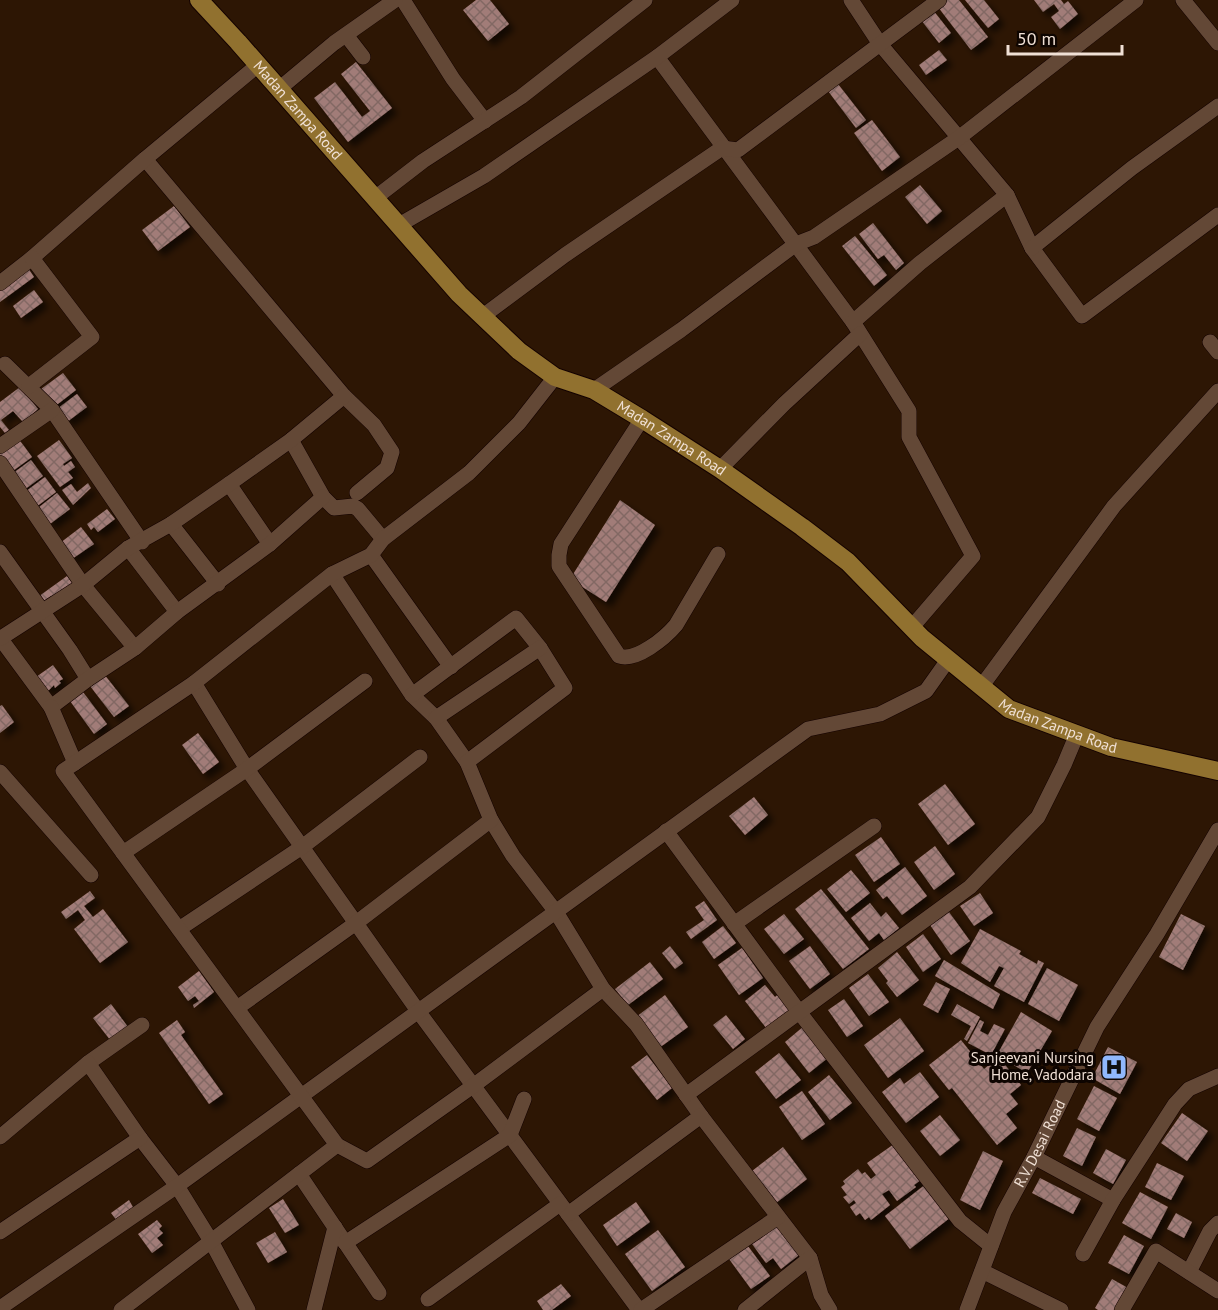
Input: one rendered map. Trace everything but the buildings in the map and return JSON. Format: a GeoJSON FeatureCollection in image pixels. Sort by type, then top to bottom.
{"type":"FeatureCollection","features":[{"type":"Feature","properties":{"kind":"main road","name":"Madan Zampa Road"},"geometry":{"type":"LineString","coordinates":[[198,0],[459,294],[519,351],[555,377],[594,390],[720,469],[848,562],[948,660],[1009,709],[1111,747],[1218,771]]}},
{"type":"Feature","properties":{"kind":"street"},"geometry":{"type":"LineString","coordinates":[[279,89],[346,34],[395,0]]}},
{"type":"Feature","properties":{"kind":"street"},"geometry":{"type":"LineString","coordinates":[[403,0],[453,78],[485,121]]}},
{"type":"Feature","properties":{"kind":"street"},"geometry":{"type":"LineString","coordinates":[[375,198],[423,161],[521,97],[645,0]]}},
{"type":"Feature","properties":{"kind":"street"},"geometry":{"type":"LineString","coordinates":[[399,225],[484,176],[657,57],[732,0]]}},
{"type":"Feature","properties":{"kind":"street"},"geometry":{"type":"LineString","coordinates":[[851,0],[880,44],[1007,195],[1032,248],[1082,316],[1218,215]]}},
{"type":"Feature","properties":{"kind":"street"},"geometry":{"type":"LineString","coordinates":[[483,316],[565,255],[723,148],[738,150],[939,0]]}},
{"type":"Feature","properties":{"kind":"street"},"geometry":{"type":"LineString","coordinates":[[594,390],[681,330],[796,244],[814,237],[960,137],[1136,0]]}},
{"type":"Feature","properties":{"kind":"street"},"geometry":{"type":"LineString","coordinates":[[1183,0],[1218,43]]}},
{"type":"Feature","properties":{"kind":"street"},"geometry":{"type":"LineString","coordinates":[[346,34],[363,57]]}},
{"type":"Feature","properties":{"kind":"street"},"geometry":{"type":"LineString","coordinates":[[657,57],[856,328],[909,411],[909,437],[973,556],[912,627]]}},
{"type":"Feature","properties":{"kind":"street"},"geometry":{"type":"LineString","coordinates":[[0,283],[258,65]]}},
{"type":"Feature","properties":{"kind":"street"},"geometry":{"type":"LineString","coordinates":[[1032,248],[1132,168],[1218,106]]}},
{"type":"Feature","properties":{"kind":"street"},"geometry":{"type":"LineString","coordinates":[[145,159],[344,396],[374,425],[392,452],[387,468],[357,493]]}},
{"type":"Feature","properties":{"kind":"street"},"geometry":{"type":"LineString","coordinates":[[720,469],[920,263],[1007,195]]}},
{"type":"Feature","properties":{"kind":"street"},"geometry":{"type":"LineString","coordinates":[[29,386],[92,338],[32,258]]}},
{"type":"Feature","properties":{"kind":"street"},"geometry":{"type":"LineString","coordinates":[[5,364],[52,410],[177,612]]}},
{"type":"Feature","properties":{"kind":"street"},"geometry":{"type":"LineString","coordinates":[[555,377],[519,423],[469,473],[383,539],[371,555],[332,574],[194,683],[63,771],[337,1145],[367,1161],[473,1086],[603,989]]}},
{"type":"Feature","properties":{"kind":"street"},"geometry":{"type":"LineString","coordinates":[[981,687],[1114,506],[1218,391]]}},
{"type":"Feature","properties":{"kind":"street"},"geometry":{"type":"LineString","coordinates":[[75,763],[51,707],[0,638],[42,612],[135,545],[171,524],[229,484],[291,440],[344,396]]}},
{"type":"Feature","properties":{"kind":"street"},"geometry":{"type":"LineString","coordinates":[[0,446],[52,410]]}},
{"type":"Feature","properties":{"kind":"street"},"geometry":{"type":"LineString","coordinates":[[642,420],[561,544],[558,555],[559,566],[619,656],[625,658],[635,656],[667,636],[676,626],[718,554]]}},
{"type":"Feature","properties":{"kind":"street"},"geometry":{"type":"LineString","coordinates":[[291,440],[323,497],[334,508],[353,506],[358,509],[383,539]]}},
{"type":"Feature","properties":{"kind":"street"},"geometry":{"type":"LineString","coordinates":[[0,463],[82,585],[135,648]]}},
{"type":"Feature","properties":{"kind":"street"},"geometry":{"type":"LineString","coordinates":[[229,484],[270,544]]}},
{"type":"Feature","properties":{"kind":"street"},"geometry":{"type":"LineString","coordinates":[[51,707],[135,648],[177,612],[270,544],[323,497]]}},
{"type":"Feature","properties":{"kind":"street"},"geometry":{"type":"LineString","coordinates":[[171,524],[218,584]]}},
{"type":"Feature","properties":{"kind":"street"},"geometry":{"type":"LineString","coordinates":[[0,552],[88,679]]}},
{"type":"Feature","properties":{"kind":"street"},"geometry":{"type":"LineString","coordinates":[[371,555],[451,667]]}},
{"type":"Feature","properties":{"kind":"street"},"geometry":{"type":"LineString","coordinates":[[332,574],[412,695],[436,718],[466,762],[491,820],[513,855],[556,912],[603,989],[636,1024],[701,1116],[810,1258],[821,1295],[830,1310]]}},
{"type":"Feature","properties":{"kind":"street"},"geometry":{"type":"LineString","coordinates":[[412,695],[516,618],[540,648],[566,688],[466,762]]}},
{"type":"Feature","properties":{"kind":"street"},"geometry":{"type":"LineString","coordinates":[[436,718],[540,648]]}},
{"type":"Feature","properties":{"kind":"street"},"geometry":{"type":"LineString","coordinates":[[3,1306],[177,1186],[808,729],[880,714],[926,691],[948,660]]}},
{"type":"Feature","properties":{"kind":"street"},"geometry":{"type":"LineString","coordinates":[[123,853],[247,770],[365,681]]}},
{"type":"Feature","properties":{"kind":"street"},"geometry":{"type":"LineString","coordinates":[[194,683],[247,770],[418,1011],[640,1310],[778,1217]]}},
{"type":"Feature","properties":{"kind":"street"},"geometry":{"type":"LineString","coordinates":[[686,1095],[800,1013],[977,879],[1038,817],[1077,734]]}},
{"type":"Feature","properties":{"kind":"street"},"geometry":{"type":"LineString","coordinates":[[179,929],[302,847],[420,757]]}},
{"type":"Feature","properties":{"kind":"street"},"geometry":{"type":"LineString","coordinates":[[0,772],[91,875]]}},
{"type":"Feature","properties":{"kind":"street"},"geometry":{"type":"LineString","coordinates":[[237,1008],[356,923],[491,820]]}},
{"type":"Feature","properties":{"kind":"street"},"geometry":{"type":"LineString","coordinates":[[734,924],[874,826]]}},
{"type":"Feature","properties":{"kind":"street","name":"R.V. Desai Road"},"geometry":{"type":"LineString","coordinates":[[967,1310],[1004,1212],[1034,1157],[1097,1027],[1157,934],[1218,830]]}},
{"type":"Feature","properties":{"kind":"street"},"geometry":{"type":"LineString","coordinates":[[666,831],[800,1013],[960,1221],[991,1246]]}},
{"type":"Feature","properties":{"kind":"street"},"geometry":{"type":"LineString","coordinates":[[0,1137],[88,1063],[142,1025]]}},
{"type":"Feature","properties":{"kind":"street"},"geometry":{"type":"LineString","coordinates":[[88,1063],[140,1138],[177,1186],[211,1241],[248,1310]]}},
{"type":"Feature","properties":{"kind":"street"},"geometry":{"type":"LineString","coordinates":[[1083,1254],[1113,1200],[1175,1104],[1189,1089],[1218,1076]]}},
{"type":"Feature","properties":{"kind":"street"},"geometry":{"type":"LineString","coordinates":[[345,1243],[510,1135],[524,1099]]}},
{"type":"Feature","properties":{"kind":"street"},"geometry":{"type":"LineString","coordinates":[[428,1299],[701,1116]]}},
{"type":"Feature","properties":{"kind":"street"},"geometry":{"type":"LineString","coordinates":[[0,1232],[140,1138]]}},
{"type":"Feature","properties":{"kind":"street"},"geometry":{"type":"LineString","coordinates":[[126,1308],[337,1145]]}},
{"type":"Feature","properties":{"kind":"street"},"geometry":{"type":"LineString","coordinates":[[1034,1157],[1113,1200]]}},
{"type":"Feature","properties":{"kind":"street"},"geometry":{"type":"LineString","coordinates":[[299,1174],[379,1293]]}},
{"type":"Feature","properties":{"kind":"street"},"geometry":{"type":"LineString","coordinates":[[1189,1272],[1210,1231],[1218,1223]]}},
{"type":"Feature","properties":{"kind":"street"},"geometry":{"type":"LineString","coordinates":[[314,1310],[335,1227]]}},
{"type":"Feature","properties":{"kind":"street"},"geometry":{"type":"LineString","coordinates":[[1122,1310],[1156,1251],[1218,1291]]}},
{"type":"Feature","properties":{"kind":"street"},"geometry":{"type":"LineString","coordinates":[[745,1310],[810,1258]]}},
{"type":"Feature","properties":{"kind":"street"},"geometry":{"type":"LineString","coordinates":[[982,1271],[1061,1310]]}},
{"type":"Feature","properties":{"kind":"place","name":"Sanjeevani Nursing Home, Vadodara"},"geometry":{"type":"Point","coordinates":[1114,1067]}}]}
